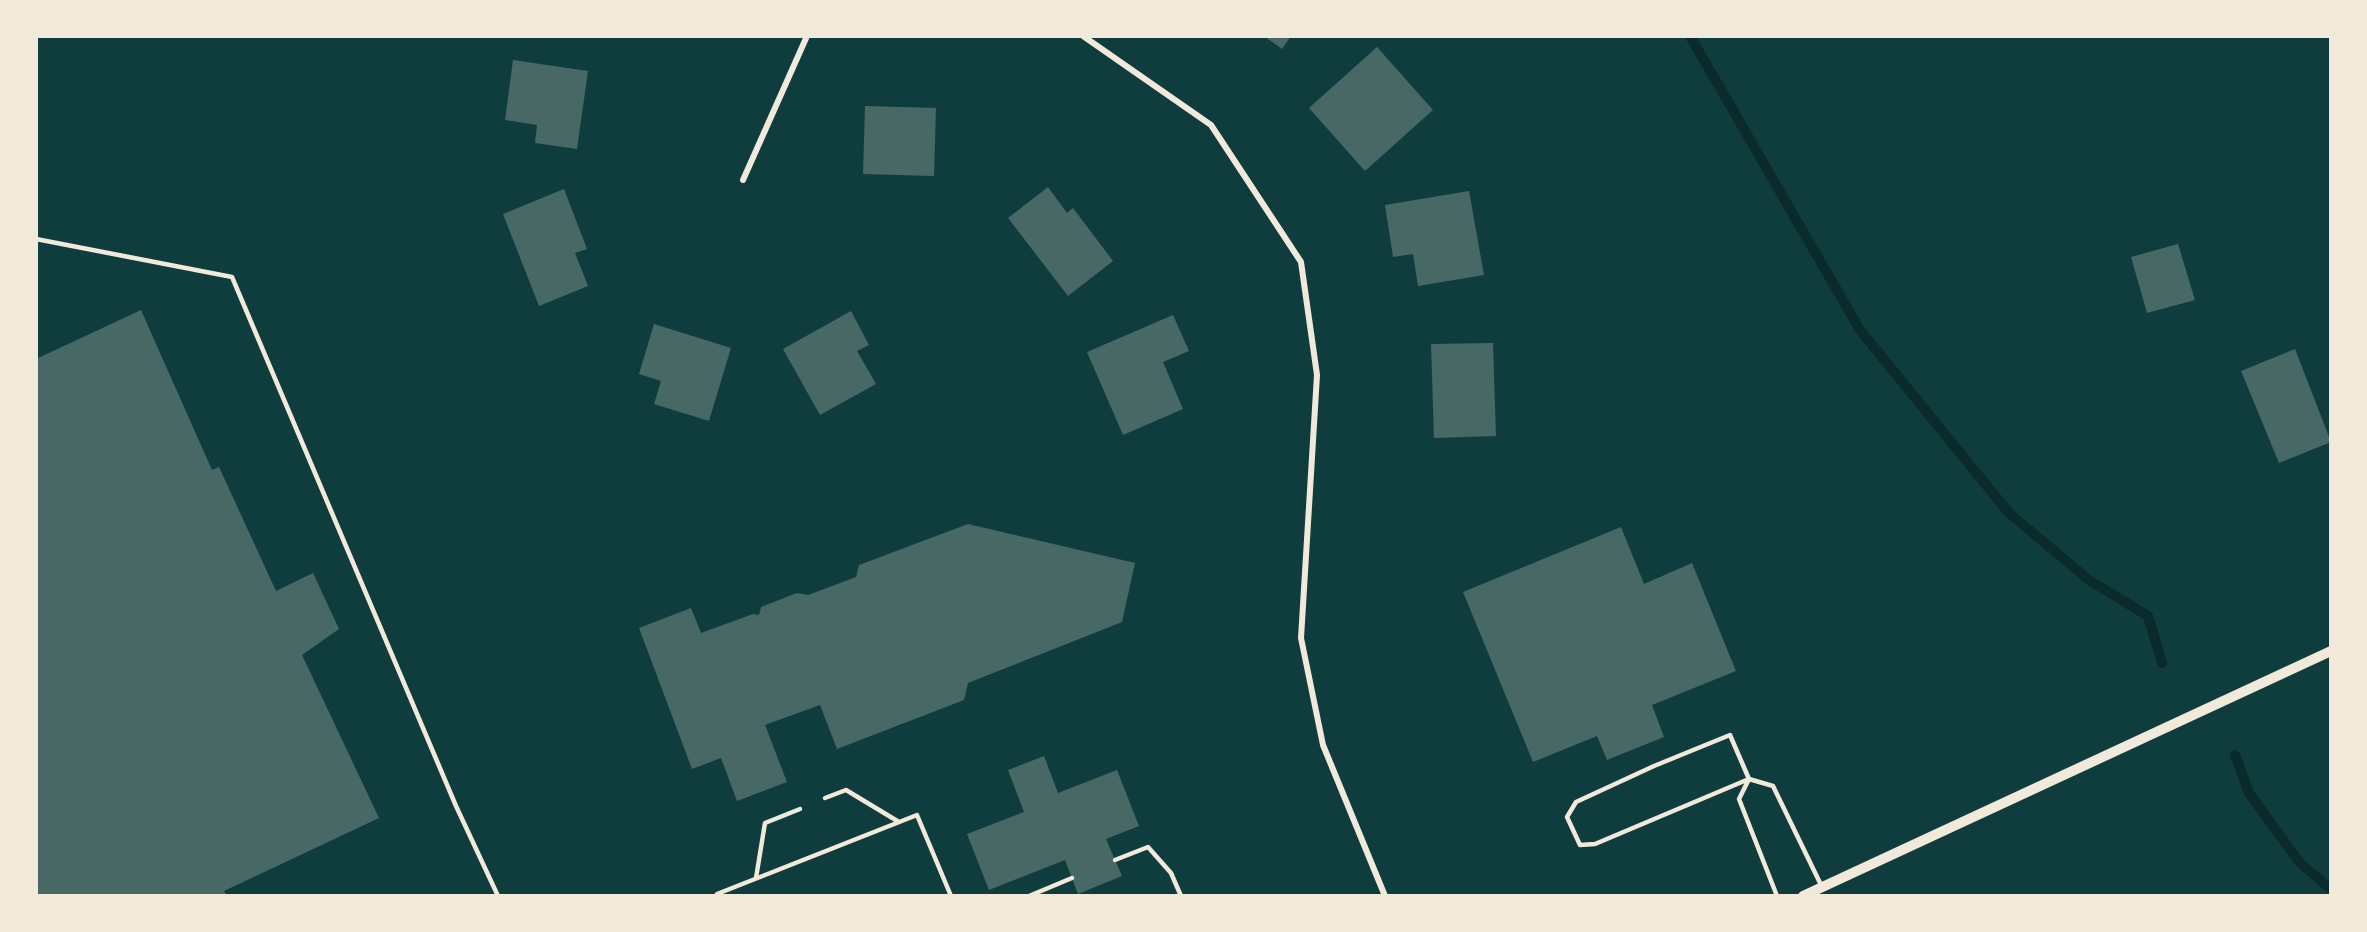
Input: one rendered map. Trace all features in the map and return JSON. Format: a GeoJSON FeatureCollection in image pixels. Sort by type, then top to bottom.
{"type":"FeatureCollection","features":[{"type":"Feature","properties":{"kind":"street"},"geometry":{"type":"LineString","coordinates":[[743,180],[807,36]]}},
{"type":"Feature","properties":{"kind":"street"},"geometry":{"type":"LineString","coordinates":[[1083,36],[1211,125],[1301,262],[1317,375],[1301,638],[1323,745],[1385,896]]}},
{"type":"Feature","properties":{"kind":"street"},"geometry":{"type":"LineString","coordinates":[[1803,896],[2331,651]]}},
{"type":"Feature","properties":{"kind":"lane"},"geometry":{"type":"LineString","coordinates":[[36,239],[232,277],[451,795],[498,896]]}},
{"type":"Feature","properties":{"kind":"lane"},"geometry":{"type":"LineString","coordinates":[[1778,896],[1739,799],[1749,779],[1730,735],[1654,766],[1576,802],[1567,818],[1580,845],[1595,844],[1749,779],[1773,786],[1822,888]]}},
{"type":"Feature","properties":{"kind":"lane"},"geometry":{"type":"LineString","coordinates":[[825,798],[846,790],[898,822]]}},
{"type":"Feature","properties":{"kind":"lane"},"geometry":{"type":"LineString","coordinates":[[756,878],[765,823],[800,809]]}},
{"type":"Feature","properties":{"kind":"lane"},"geometry":{"type":"LineString","coordinates":[[718,896],[756,878],[917,815],[951,896]]}},
{"type":"Feature","properties":{"kind":"lane"},"geometry":{"type":"LineString","coordinates":[[1115,860],[1148,848],[1171,873],[1181,896]]}},
{"type":"Feature","properties":{"kind":"lane"},"geometry":{"type":"LineString","coordinates":[[1029,896],[1072,878]]}},
{"type":"Feature","properties":{"kind":"building"},"geometry":{"type":"Polygon","coordinates":[[[1264,36],[1291,36],[1282,49],[1264,36]]]}},
{"type":"Feature","properties":{"kind":"building"},"geometry":{"type":"Polygon","coordinates":[[[1377,47],[1433,110],[1365,171],[1309,108],[1377,47]]]}},
{"type":"Feature","properties":{"kind":"building"},"geometry":{"type":"Polygon","coordinates":[[[513,60],[588,71],[577,149],[535,143],[537,125],[505,120],[513,60]]]}},
{"type":"Feature","properties":{"kind":"building"},"geometry":{"type":"Polygon","coordinates":[[[865,106],[936,108],[934,176],[863,174],[865,106]]]}},
{"type":"Feature","properties":{"kind":"building"},"geometry":{"type":"Polygon","coordinates":[[[1048,187],[1067,213],[1073,208],[1113,261],[1068,296],[1008,218],[1048,187]]]}},
{"type":"Feature","properties":{"kind":"building"},"geometry":{"type":"Polygon","coordinates":[[[564,189],[587,249],[575,253],[588,286],[539,306],[503,214],[564,189]]]}},
{"type":"Feature","properties":{"kind":"building"},"geometry":{"type":"Polygon","coordinates":[[[1469,191],[1484,275],[1418,286],[1413,254],[1393,257],[1385,205],[1469,191]]]}},
{"type":"Feature","properties":{"kind":"building"},"geometry":{"type":"Polygon","coordinates":[[[2178,244],[2195,300],[2147,313],[2131,257],[2178,244]]]}},
{"type":"Feature","properties":{"kind":"building"},"geometry":{"type":"Polygon","coordinates":[[[141,310],[212,470],[219,467],[276,591],[313,573],[339,629],[302,655],[379,818],[224,891],[227,896],[36,896],[36,359],[141,310]]]}},
{"type":"Feature","properties":{"kind":"building"},"geometry":{"type":"Polygon","coordinates":[[[851,311],[869,345],[857,351],[876,384],[820,415],[783,349],[851,311]]]}},
{"type":"Feature","properties":{"kind":"building"},"geometry":{"type":"Polygon","coordinates":[[[1173,315],[1189,351],[1163,362],[1183,409],[1123,435],[1087,352],[1173,315]]]}},
{"type":"Feature","properties":{"kind":"building"},"geometry":{"type":"Polygon","coordinates":[[[654,324],[731,348],[709,421],[654,404],[661,381],[639,374],[654,324]]]}},
{"type":"Feature","properties":{"kind":"building"},"geometry":{"type":"Polygon","coordinates":[[[1493,343],[1496,436],[1434,438],[1431,344],[1493,343]]]}},
{"type":"Feature","properties":{"kind":"building"},"geometry":{"type":"Polygon","coordinates":[[[2295,349],[2331,442],[2279,463],[2241,371],[2295,349]]]}},
{"type":"Feature","properties":{"kind":"building"},"geometry":{"type":"Polygon","coordinates":[[[968,524],[1135,563],[1122,622],[968,683],[964,700],[837,749],[820,705],[765,725],[787,782],[737,801],[721,758],[692,769],[639,628],[691,608],[701,633],[753,614],[759,615],[761,607],[797,593],[808,595],[856,577],[859,565],[968,524]]]}},
{"type":"Feature","properties":{"kind":"building"},"geometry":{"type":"Polygon","coordinates":[[[1621,527],[1644,584],[1692,563],[1736,671],[1652,705],[1664,737],[1607,760],[1597,736],[1533,762],[1463,592],[1621,527]]]}},
{"type":"Feature","properties":{"kind":"building"},"geometry":{"type":"Polygon","coordinates":[[[1044,756],[1058,793],[1117,770],[1139,826],[1106,839],[1122,876],[1078,894],[1065,860],[989,890],[967,834],[1024,812],[1008,770],[1044,756]]]}},
{"type":"Feature","properties":{"kind":"waterway"},"geometry":{"type":"LineString","coordinates":[[1690,36],[1860,330],[2009,513],[2089,580],[2148,616],[2162,663]]}},
{"type":"Feature","properties":{"kind":"waterway"},"geometry":{"type":"LineString","coordinates":[[2235,755],[2249,793],[2300,863],[2331,889]]}}]}
